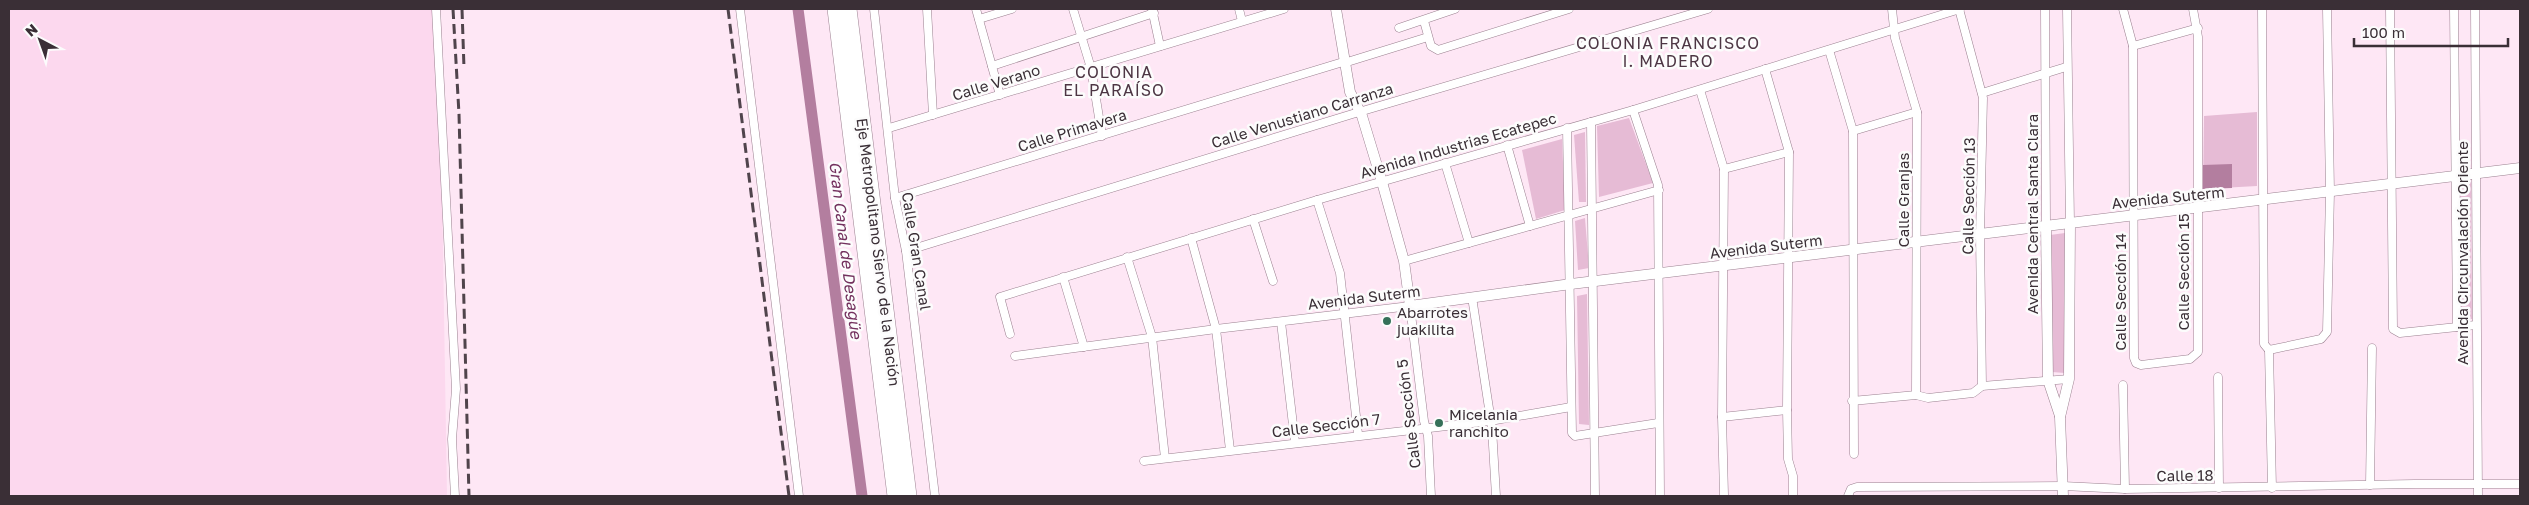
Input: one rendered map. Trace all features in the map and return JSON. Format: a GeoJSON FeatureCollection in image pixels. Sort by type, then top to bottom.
{"type":"FeatureCollection","features":[{"type":"Feature","properties":{"kind":"highway","name":"Eje Metropolitano Siervo de la Nación"},"geometry":{"type":"LineString","coordinates":[[835,9],[895,496]]}},
{"type":"Feature","properties":{"kind":"highway","name":"Eje Metropolitano Siervo de la Nación"},"geometry":{"type":"LineString","coordinates":[[848,9],[909,496]]}},
{"type":"Feature","properties":{"kind":"street"},"geometry":{"type":"LineString","coordinates":[[436,9],[456,389],[452,439],[455,496]]}},
{"type":"Feature","properties":{"kind":"street"},"geometry":{"type":"LineString","coordinates":[[740,9],[799,496]]}},
{"type":"Feature","properties":{"kind":"street","name":"Calle Gran Canal"},"geometry":{"type":"LineString","coordinates":[[874,9],[889,128],[895,198],[906,251],[935,496]]}},
{"type":"Feature","properties":{"kind":"street"},"geometry":{"type":"LineString","coordinates":[[927,9],[933,115]]}},
{"type":"Feature","properties":{"kind":"street"},"geometry":{"type":"LineString","coordinates":[[976,9],[1000,95]]}},
{"type":"Feature","properties":{"kind":"street"},"geometry":{"type":"LineString","coordinates":[[979,19],[1012,9]]}},
{"type":"Feature","properties":{"kind":"street"},"geometry":{"type":"LineString","coordinates":[[1073,9],[1091,68],[1102,136]]}},
{"type":"Feature","properties":{"kind":"street"},"geometry":{"type":"LineString","coordinates":[[1238,9],[1242,21]]}},
{"type":"Feature","properties":{"kind":"street","name":"Calle Verano"},"geometry":{"type":"LineString","coordinates":[[889,128],[1284,9]]}},
{"type":"Feature","properties":{"kind":"street","name":"Calle Sección 5"},"geometry":{"type":"LineString","coordinates":[[1336,9],[1343,62],[1350,92],[1359,112],[1382,182],[1404,261],[1426,428],[1431,496]]}},
{"type":"Feature","properties":{"kind":"street"},"geometry":{"type":"LineString","coordinates":[[1399,28],[1424,21],[1432,15],[1455,9]]}},
{"type":"Feature","properties":{"kind":"street"},"geometry":{"type":"LineString","coordinates":[[1424,21],[1433,48],[1438,50],[1569,9]]}},
{"type":"Feature","properties":{"kind":"street","name":"Calle Venustiano Carranza"},"geometry":{"type":"LineString","coordinates":[[906,251],[1359,112],[1708,9]]}},
{"type":"Feature","properties":{"kind":"street","name":"Calle Granjas"},"geometry":{"type":"LineString","coordinates":[[1892,9],[1894,29],[1917,112],[1916,395]]}},
{"type":"Feature","properties":{"kind":"street","name":"Avenida Industrias Ecatepec"},"geometry":{"type":"LineString","coordinates":[[1010,334],[1000,297],[1063,276],[1317,200],[1700,90],[1959,9]]}},
{"type":"Feature","properties":{"kind":"street","name":"Calle Sección 13"},"geometry":{"type":"LineString","coordinates":[[1959,9],[1982,93],[1980,234],[1982,386]]}},
{"type":"Feature","properties":{"kind":"street","name":"Avenida Central Santa Clara"},"geometry":{"type":"LineString","coordinates":[[2045,9],[2048,380],[2060,417]]}},
{"type":"Feature","properties":{"kind":"street","name":"Avenida Central Santa Clara"},"geometry":{"type":"LineString","coordinates":[[2062,491],[2060,417],[2069,379],[2070,223],[2066,9]]}},
{"type":"Feature","properties":{"kind":"street","name":"Calle Sección 14"},"geometry":{"type":"LineString","coordinates":[[2123,9],[2133,46],[2135,362],[2141,365],[2168,361]]}},
{"type":"Feature","properties":{"kind":"street","name":"Calle Sección 15"},"geometry":{"type":"LineString","coordinates":[[2168,361],[2190,359],[2198,352],[2198,28],[2192,9]]}},
{"type":"Feature","properties":{"kind":"street"},"geometry":{"type":"LineString","coordinates":[[2262,9],[2264,344],[2269,350],[2272,488]]}},
{"type":"Feature","properties":{"kind":"street"},"geometry":{"type":"LineString","coordinates":[[2269,350],[2324,337],[2327,332],[2330,192],[2327,9]]}},
{"type":"Feature","properties":{"kind":"street"},"geometry":{"type":"LineString","coordinates":[[2390,9],[2392,326],[2394,331],[2400,333],[2476,325]]}},
{"type":"Feature","properties":{"kind":"street","name":"Avenida Circunvalación Oriente"},"geometry":{"type":"LineString","coordinates":[[2454,9],[2457,327]]}},
{"type":"Feature","properties":{"kind":"street","name":"Avenida Circunvalación Oriente"},"geometry":{"type":"LineString","coordinates":[[2475,9],[2478,496]]}},
{"type":"Feature","properties":{"kind":"street"},"geometry":{"type":"LineString","coordinates":[[992,66],[1082,37],[1153,11],[1160,46]]}},
{"type":"Feature","properties":{"kind":"street"},"geometry":{"type":"LineString","coordinates":[[2133,46],[2198,28]]}},
{"type":"Feature","properties":{"kind":"street","name":"Calle Primavera"},"geometry":{"type":"LineString","coordinates":[[895,198],[1428,36]]}},
{"type":"Feature","properties":{"kind":"street"},"geometry":{"type":"LineString","coordinates":[[1829,50],[1853,131],[1852,402],[1854,454]]}},
{"type":"Feature","properties":{"kind":"street"},"geometry":{"type":"LineString","coordinates":[[1982,93],[2066,67]]}},
{"type":"Feature","properties":{"kind":"street"},"geometry":{"type":"LineString","coordinates":[[1765,69],[1789,152],[1788,459],[1793,476],[1793,496]]}},
{"type":"Feature","properties":{"kind":"street"},"geometry":{"type":"LineString","coordinates":[[1700,90],[1724,169],[1722,417],[1724,495]]}},
{"type":"Feature","properties":{"kind":"street"},"geometry":{"type":"LineString","coordinates":[[1633,110],[1659,190],[1658,423],[1660,496]]}},
{"type":"Feature","properties":{"kind":"street"},"geometry":{"type":"LineString","coordinates":[[1853,131],[1917,112]]}},
{"type":"Feature","properties":{"kind":"street"},"geometry":{"type":"LineString","coordinates":[[1591,122],[1595,496]]}},
{"type":"Feature","properties":{"kind":"street"},"geometry":{"type":"LineString","coordinates":[[1567,128],[1573,434],[1594,434],[1658,423]]}},
{"type":"Feature","properties":{"kind":"street"},"geometry":{"type":"LineString","coordinates":[[1507,145],[1530,226]]}},
{"type":"Feature","properties":{"kind":"street"},"geometry":{"type":"LineString","coordinates":[[1724,169],[1789,152]]}},
{"type":"Feature","properties":{"kind":"street"},"geometry":{"type":"LineString","coordinates":[[1444,163],[1469,243]]}},
{"type":"Feature","properties":{"kind":"street","name":"Avenida Suterm"},"geometry":{"type":"LineString","coordinates":[[1015,356],[1571,284],[2263,201],[2520,168]]}},
{"type":"Feature","properties":{"kind":"street"},"geometry":{"type":"LineString","coordinates":[[1404,261],[1659,190]]}},
{"type":"Feature","properties":{"kind":"street"},"geometry":{"type":"LineString","coordinates":[[1317,200],[1340,273],[1358,434]]}},
{"type":"Feature","properties":{"kind":"street"},"geometry":{"type":"LineString","coordinates":[[1253,219],[1274,281]]}},
{"type":"Feature","properties":{"kind":"street"},"geometry":{"type":"LineString","coordinates":[[1191,238],[1216,329],[1230,450]]}},
{"type":"Feature","properties":{"kind":"street"},"geometry":{"type":"LineString","coordinates":[[1127,257],[1152,337],[1165,458]]}},
{"type":"Feature","properties":{"kind":"street"},"geometry":{"type":"LineString","coordinates":[[1063,276],[1084,347]]}},
{"type":"Feature","properties":{"kind":"street"},"geometry":{"type":"LineString","coordinates":[[1472,297],[1490,421],[1496,496]]}},
{"type":"Feature","properties":{"kind":"street"},"geometry":{"type":"LineString","coordinates":[[1281,322],[1295,442]]}},
{"type":"Feature","properties":{"kind":"street"},"geometry":{"type":"LineString","coordinates":[[2370,485],[2372,348]]}},
{"type":"Feature","properties":{"kind":"street"},"geometry":{"type":"LineString","coordinates":[[2218,378],[2219,488]]}},
{"type":"Feature","properties":{"kind":"street"},"geometry":{"type":"LineString","coordinates":[[1852,402],[1916,395],[1928,398],[1973,393],[1982,386],[2069,379]]}},
{"type":"Feature","properties":{"kind":"street"},"geometry":{"type":"LineString","coordinates":[[2124,385],[2125,489]]}},
{"type":"Feature","properties":{"kind":"street","name":"Calle Sección 7"},"geometry":{"type":"LineString","coordinates":[[1144,461],[1358,434],[1490,421],[1571,407]]}},
{"type":"Feature","properties":{"kind":"street"},"geometry":{"type":"LineString","coordinates":[[1722,417],[1788,410]]}},
{"type":"Feature","properties":{"kind":"street","name":"Calle 18"},"geometry":{"type":"LineString","coordinates":[[1850,493],[1857,486],[2062,491],[2520,484]]}},
{"type":"Feature","properties":{"kind":"shaded area"},"geometry":{"type":"Polygon","coordinates":[[[9,9],[439,9],[447,496],[9,496],[9,9]]]}},
{"type":"Feature","properties":{"kind":"shaded area"},"geometry":{"type":"Polygon","coordinates":[[[2257,112],[2257,186],[2203,189],[2204,116],[2257,112]]]}},
{"type":"Feature","properties":{"kind":"shaded area"},"geometry":{"type":"Polygon","coordinates":[[[1629,118],[1653,183],[1599,197],[1597,126],[1629,118]]]}},
{"type":"Feature","properties":{"kind":"shaded area"},"geometry":{"type":"Polygon","coordinates":[[[1585,132],[1586,202],[1579,202],[1574,135],[1585,132]]]}},
{"type":"Feature","properties":{"kind":"shaded area"},"geometry":{"type":"Polygon","coordinates":[[[1562,139],[1565,210],[1536,219],[1522,150],[1562,139]]]}},
{"type":"Feature","properties":{"kind":"shaded area"},"geometry":{"type":"Polygon","coordinates":[[[2232,164],[2232,188],[2203,189],[2203,165],[2232,164]]]}},
{"type":"Feature","properties":{"kind":"shaded area"},"geometry":{"type":"Polygon","coordinates":[[[2460,182],[2471,182],[2472,319],[2461,320],[2460,182]]]}},
{"type":"Feature","properties":{"kind":"shaded area"},"geometry":{"type":"Polygon","coordinates":[[[1585,218],[1589,268],[1578,270],[1575,221],[1585,218]]]}},
{"type":"Feature","properties":{"kind":"shaded area"},"geometry":{"type":"Polygon","coordinates":[[[2065,233],[2065,373],[2052,372],[2050,235],[2065,233]]]}},
{"type":"Feature","properties":{"kind":"shaded area"},"geometry":{"type":"Polygon","coordinates":[[[1587,294],[1589,425],[1579,424],[1577,296],[1587,294]]]}},
{"type":"Feature","properties":{"kind":"waterway","name":"Gran Canal de Desagüe"},"geometry":{"type":"LineString","coordinates":[[798,9],[862,496]]}},
{"type":"Feature","properties":{"kind":"railway"},"geometry":{"type":"LineString","coordinates":[[453,9],[459,114],[469,496]]}},
{"type":"Feature","properties":{"kind":"railway"},"geometry":{"type":"LineString","coordinates":[[462,9],[464,68]]}},
{"type":"Feature","properties":{"kind":"railway"},"geometry":{"type":"LineString","coordinates":[[728,9],[789,496]]}},
{"type":"Feature","properties":{"kind":"place","name":"Abarrotes juakilita"},"geometry":{"type":"Point","coordinates":[1387,321]}},
{"type":"Feature","properties":{"kind":"place","name":"Micelania ranchito"},"geometry":{"type":"Point","coordinates":[1439,423]}},
{"type":"Feature","properties":{"kind":"district","name":"COLONIA FRANCISCO I. MADERO"},"geometry":{"type":"Point","coordinates":[1668,52]}},
{"type":"Feature","properties":{"kind":"district","name":"COLONIA EL PARAÍSO"},"geometry":{"type":"Point","coordinates":[1114,81]}}]}
